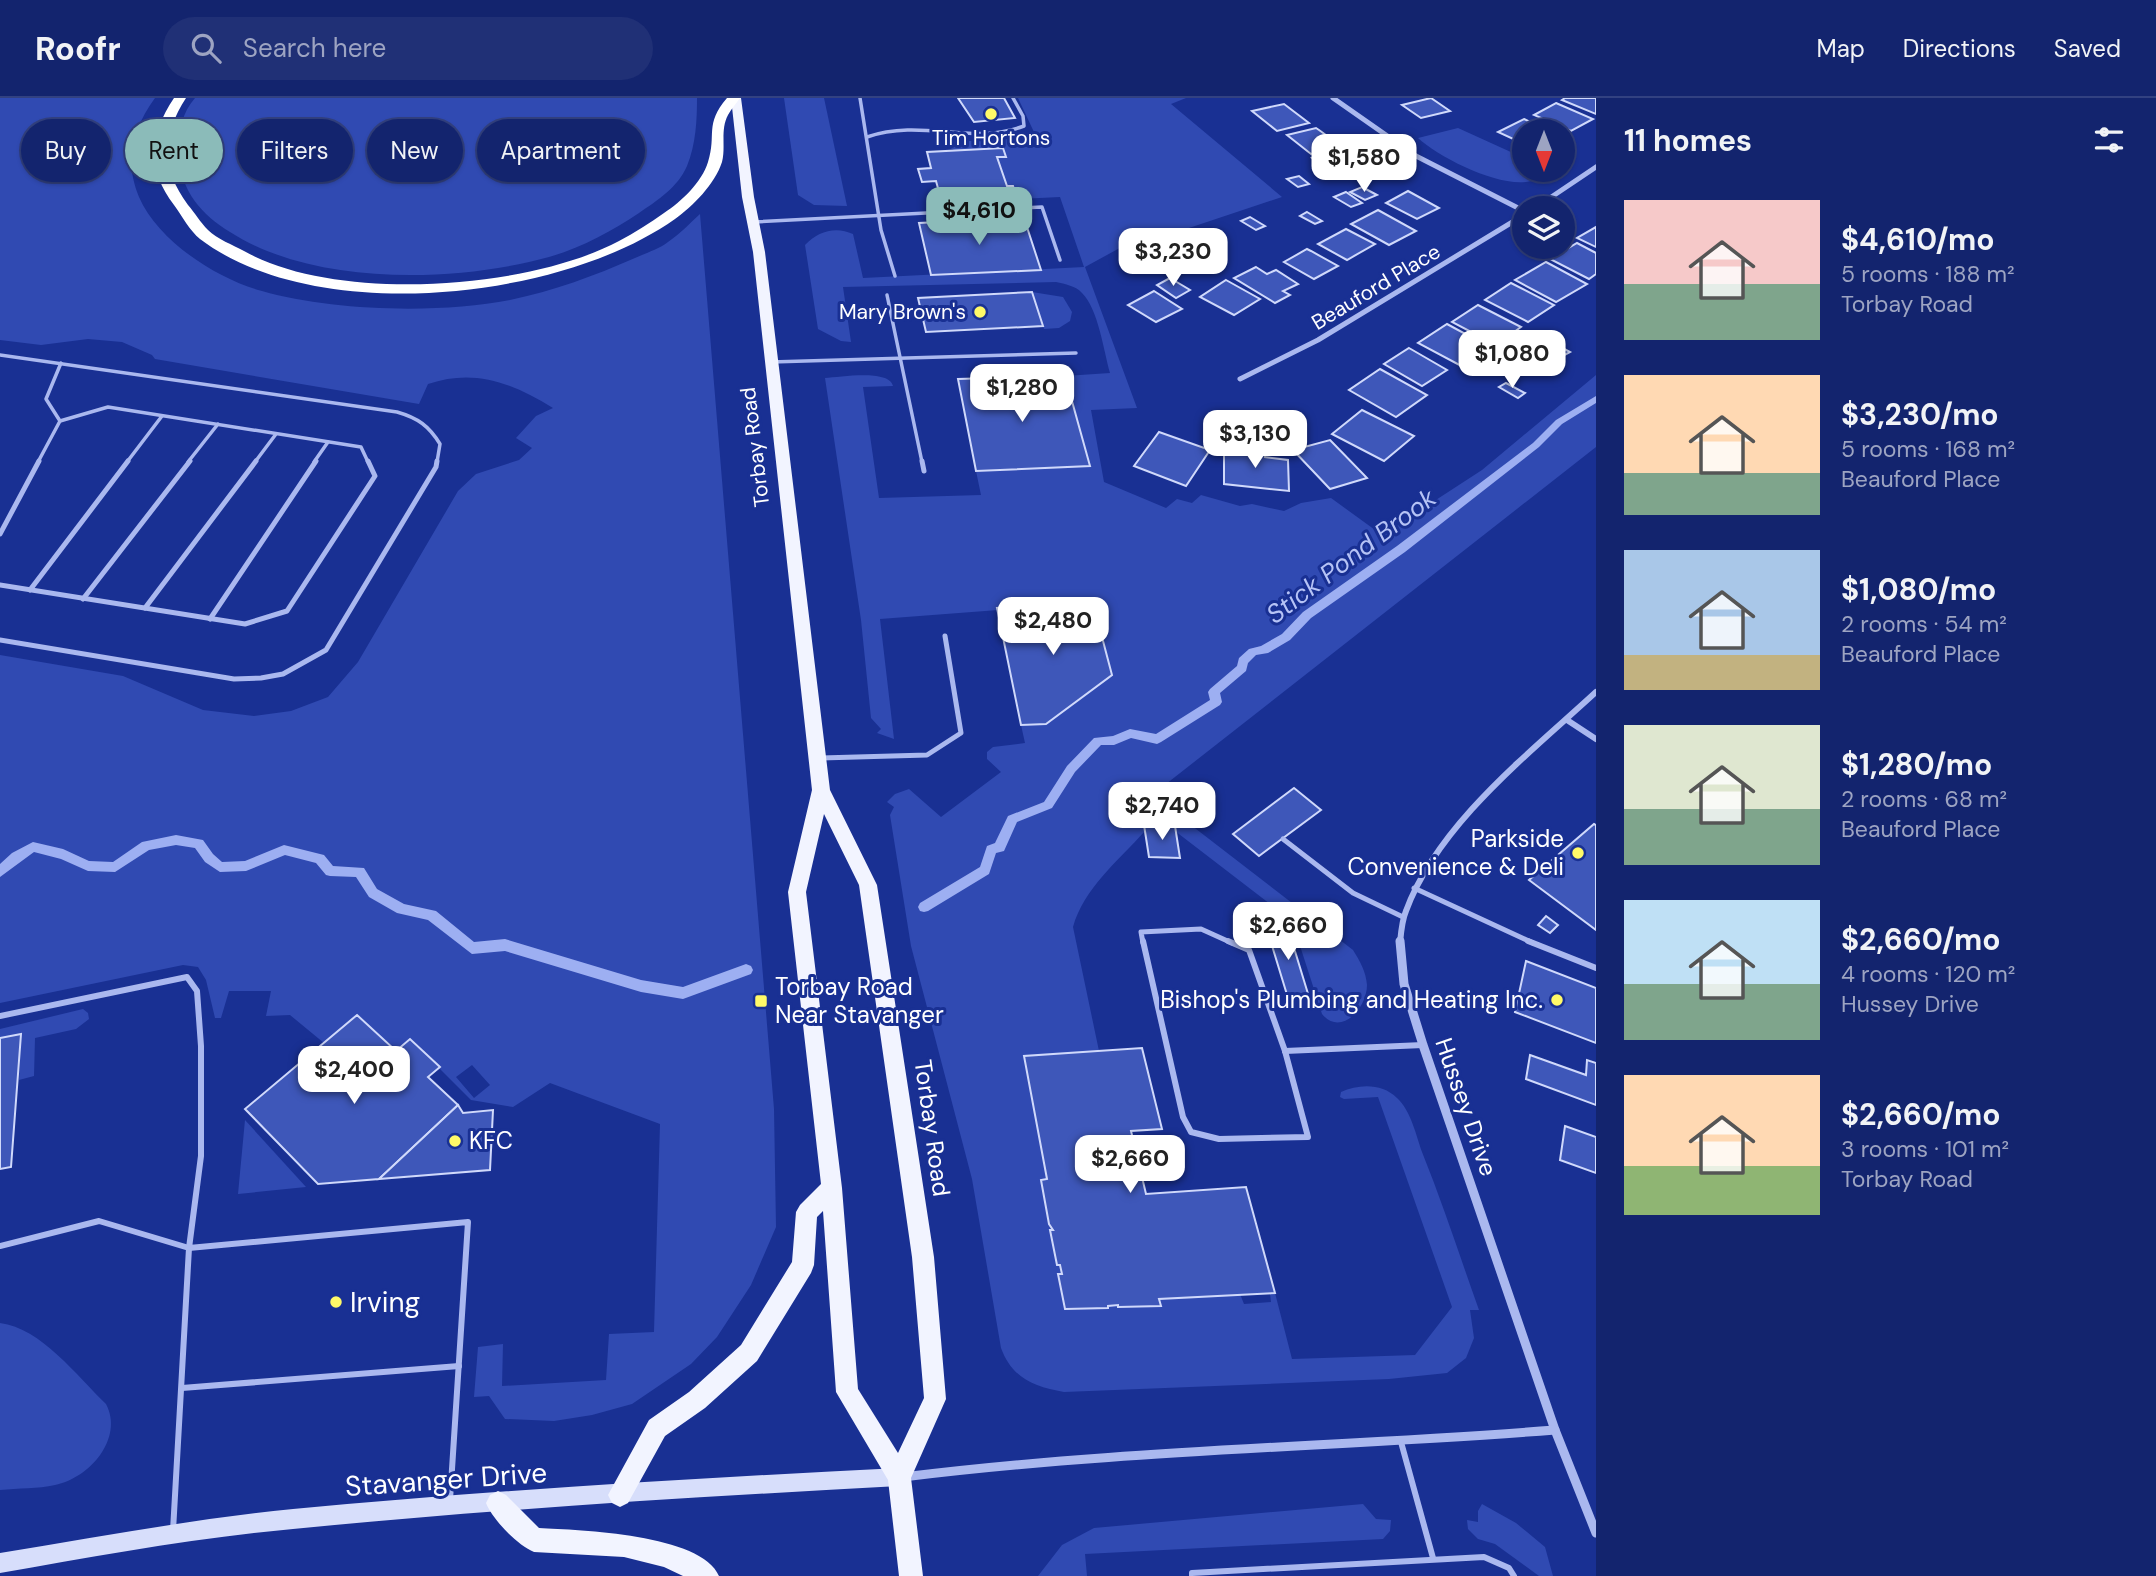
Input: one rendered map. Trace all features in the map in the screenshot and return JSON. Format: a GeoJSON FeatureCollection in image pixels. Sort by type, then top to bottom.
{"type":"FeatureCollection","features":[{"type":"Feature","properties":{"kind":"highway"},"geometry":{"type":"LineString","coordinates":[[180,98],[165,125],[159,153],[162,174],[184,214],[204,233],[229,251],[298,277],[350,286],[430,290],[532,276],[628,243],[670,216],[701,184],[715,163],[719,118],[735,98]]}},
{"type":"Feature","properties":{"kind":"main road","name":"Torbay Road"},"geometry":{"type":"LineString","coordinates":[[735,98],[748,197],[754,222],[821,790],[797,892],[832,1188],[848,1392],[899,1478],[911,1576]]}},
{"type":"Feature","properties":{"kind":"main road","name":"Torbay Road"},"geometry":{"type":"LineString","coordinates":[[821,790],[868,885],[922,1256],[935,1399],[899,1478]]}},
{"type":"Feature","properties":{"kind":"main road"},"geometry":{"type":"LineString","coordinates":[[620,1495],[657,1428],[697,1400],[749,1353],[803,1265],[807,1212],[832,1188]]}},
{"type":"Feature","properties":{"kind":"main road"},"geometry":{"type":"LineString","coordinates":[[498,1503],[534,1540],[647,1548],[687,1564],[707,1576]]}},
{"type":"Feature","properties":{"kind":"street"},"geometry":{"type":"LineString","coordinates":[[1333,98],[1416,156],[1512,207]]}},
{"type":"Feature","properties":{"kind":"street"},"geometry":{"type":"LineString","coordinates":[[1553,196],[1596,167]]}},
{"type":"Feature","properties":{"kind":"street","name":"Beauford Place"},"geometry":{"type":"LineString","coordinates":[[1240,379],[1318,340],[1512,220]]}},
{"type":"Feature","properties":{"kind":"street","name":"Hussey Drive"},"geometry":{"type":"LineString","coordinates":[[1596,692],[1504,779],[1439,849],[1415,888],[1403,917],[1399,944],[1404,986],[1423,1045],[1555,1430],[1596,1533]]}},
{"type":"Feature","properties":{"kind":"street"},"geometry":{"type":"LineString","coordinates":[[1567,720],[1596,739]]}},
{"type":"Feature","properties":{"kind":"street"},"geometry":{"type":"LineString","coordinates":[[899,1478],[1014,1463],[1401,1442],[1555,1430]]}},
{"type":"Feature","properties":{"kind":"street","name":"Stavanger Drive"},"geometry":{"type":"LineString","coordinates":[[0,1563],[173,1534],[292,1519],[899,1478]]}},
{"type":"Feature","properties":{"kind":"lane"},"geometry":{"type":"LineString","coordinates":[[860,98],[878,214],[895,276]]}},
{"type":"Feature","properties":{"kind":"lane"},"geometry":{"type":"LineString","coordinates":[[867,137],[896,127],[920,127],[966,134],[1014,131],[1024,126],[1023,116],[1013,98]]}},
{"type":"Feature","properties":{"kind":"lane"},"geometry":{"type":"LineString","coordinates":[[754,222],[1042,207],[1060,260]]}},
{"type":"Feature","properties":{"kind":"lane"},"geometry":{"type":"LineString","coordinates":[[887,295],[924,471]]}},
{"type":"Feature","properties":{"kind":"lane"},"geometry":{"type":"LineString","coordinates":[[771,362],[1076,353]]}},
{"type":"Feature","properties":{"kind":"lane"},"geometry":{"type":"LineString","coordinates":[[0,355],[409,415],[429,425],[440,444],[436,467],[326,650],[299,670],[263,680],[234,680],[0,640]]}},
{"type":"Feature","properties":{"kind":"lane"},"geometry":{"type":"LineString","coordinates":[[60,421],[46,399],[61,363]]}},
{"type":"Feature","properties":{"kind":"lane"},"geometry":{"type":"LineString","coordinates":[[0,534],[60,421],[108,407],[361,447],[375,475],[287,611],[245,624],[0,585]]}},
{"type":"Feature","properties":{"kind":"lane"},"geometry":{"type":"LineString","coordinates":[[30,590],[162,415]]}},
{"type":"Feature","properties":{"kind":"lane"},"geometry":{"type":"LineString","coordinates":[[83,598],[218,425]]}},
{"type":"Feature","properties":{"kind":"lane"},"geometry":{"type":"LineString","coordinates":[[145,608],[276,433]]}},
{"type":"Feature","properties":{"kind":"lane"},"geometry":{"type":"LineString","coordinates":[[210,619],[328,442]]}},
{"type":"Feature","properties":{"kind":"lane"},"geometry":{"type":"LineString","coordinates":[[818,758],[928,755],[961,733],[945,636]]}},
{"type":"Feature","properties":{"kind":"lane"},"geometry":{"type":"LineString","coordinates":[[1283,839],[1353,893],[1403,917]]}},
{"type":"Feature","properties":{"kind":"lane"},"geometry":{"type":"LineString","coordinates":[[1415,888],[1509,933],[1596,968]]}},
{"type":"Feature","properties":{"kind":"lane"},"geometry":{"type":"LineString","coordinates":[[1201,929],[1248,950],[1285,1051],[1308,1137],[1219,1139],[1191,1132],[1182,1117],[1141,932],[1201,929]]}},
{"type":"Feature","properties":{"kind":"lane"},"geometry":{"type":"LineString","coordinates":[[0,1016],[187,977],[198,990],[201,1156],[189,1248],[173,1534]]}},
{"type":"Feature","properties":{"kind":"lane"},"geometry":{"type":"LineString","coordinates":[[1285,1051],[1423,1045]]}},
{"type":"Feature","properties":{"kind":"lane"},"geometry":{"type":"LineString","coordinates":[[0,1246],[99,1221],[189,1248],[468,1222],[449,1507]]}},
{"type":"Feature","properties":{"kind":"lane"},"geometry":{"type":"LineString","coordinates":[[182,1388],[459,1366]]}},
{"type":"Feature","properties":{"kind":"lane"},"geometry":{"type":"LineString","coordinates":[[1401,1442],[1433,1558]]}},
{"type":"Feature","properties":{"kind":"lane"},"geometry":{"type":"LineString","coordinates":[[1192,1576],[1192,1573],[1484,1557],[1509,1568],[1514,1576]]}},
{"type":"Feature","properties":{"kind":"shaded area"},"geometry":{"type":"Polygon","coordinates":[[[0,98],[155,98],[142,119],[125,119],[125,182],[134,182],[139,197],[160,229],[191,256],[226,277],[262,291],[320,303],[418,309],[510,300],[558,288],[657,249],[677,236],[700,214],[774,1109],[776,1227],[751,1285],[717,1337],[691,1364],[632,1404],[592,1415],[554,1421],[505,1419],[489,1396],[474,1397],[478,1347],[503,1344],[502,1386],[606,1380],[609,1334],[654,1332],[660,1124],[550,1083],[513,1107],[471,1100],[410,1039],[396,1051],[324,1043],[290,1015],[266,1016],[271,991],[229,991],[221,1018],[215,1018],[206,980],[198,967],[183,965],[0,1003],[0,655],[123,676],[203,710],[254,716],[291,711],[328,697],[358,662],[458,491],[476,474],[519,460],[532,448],[516,438],[536,416],[553,408],[508,385],[477,378],[461,377],[428,384],[419,404],[155,359],[152,355],[122,342],[88,339],[41,345],[0,340],[0,98]],[[472,1065],[456,1077],[474,1098],[490,1085],[472,1065]]]}},
{"type":"Feature","properties":{"kind":"shaded area"},"geometry":{"type":"Polygon","coordinates":[[[195,98],[697,98],[692,149],[683,174],[667,192],[629,220],[584,244],[549,257],[512,266],[429,275],[343,270],[302,262],[264,250],[210,218],[195,201],[184,182],[223,182],[223,119],[183,119],[195,98]]]}},
{"type":"Feature","properties":{"kind":"shaded area"},"geometry":{"type":"Polygon","coordinates":[[[784,98],[824,98],[847,206],[814,205],[798,195],[784,98]]]}},
{"type":"Feature","properties":{"kind":"shaded area"},"geometry":{"type":"Polygon","coordinates":[[[1018,98],[1186,98],[1171,104],[1282,197],[1183,230],[1149,232],[1085,267],[1137,408],[1091,410],[1104,482],[1166,508],[1177,499],[1192,503],[1201,495],[1240,506],[1252,504],[1284,511],[1301,503],[1331,498],[1382,535],[1482,470],[1596,375],[1596,447],[1152,795],[1353,950],[1367,985],[1366,994],[1358,1010],[1345,1021],[1337,1022],[1322,1014],[1292,921],[1175,831],[1174,826],[1144,825],[1145,831],[1093,887],[1073,927],[1099,1051],[1024,1057],[1047,1179],[1053,1230],[1050,1231],[1057,1265],[1060,1265],[1062,1274],[1058,1274],[1065,1309],[1108,1308],[1118,1305],[1160,1306],[1159,1299],[1240,1294],[1244,1304],[1271,1302],[1270,1293],[1275,1293],[1292,1359],[1415,1355],[1452,1307],[1378,1097],[1340,1097],[1341,1092],[1363,1086],[1377,1087],[1391,1093],[1402,1103],[1413,1124],[1479,1310],[1470,1310],[1474,1338],[1466,1358],[1447,1373],[1389,1379],[1064,1392],[1025,1379],[1011,1367],[1001,1348],[972,1179],[911,946],[890,815],[894,807],[887,802],[895,794],[909,789],[941,817],[1001,772],[987,759],[987,752],[993,747],[1025,743],[1021,725],[1046,724],[1112,674],[1092,603],[880,619],[894,739],[877,733],[881,729],[871,718],[861,620],[825,378],[883,377],[893,386],[863,387],[879,498],[981,495],[976,471],[1090,466],[1065,376],[1110,373],[1096,319],[1088,300],[1077,289],[1056,282],[843,287],[851,342],[841,341],[818,329],[805,245],[828,231],[840,230],[853,234],[863,278],[1084,267],[1060,197],[1019,199],[1014,186],[1007,186],[997,157],[956,151],[945,145],[950,142],[1009,139],[1020,143],[1022,147],[1041,147],[1018,98]]]}},
{"type":"Feature","properties":{"kind":"shaded area"},"geometry":{"type":"Polygon","coordinates":[[[1458,128],[1512,153],[1512,181],[1488,176],[1456,163],[1418,138],[1458,128]]]}},
{"type":"Feature","properties":{"kind":"shaded area"},"geometry":{"type":"Polygon","coordinates":[[[1032,292],[1063,297],[1072,312],[1070,321],[1059,328],[1044,329],[1032,292]]]}},
{"type":"Feature","properties":{"kind":"shaded area"},"geometry":{"type":"Polygon","coordinates":[[[83,1009],[88,1013],[89,1019],[76,1029],[35,1038],[34,1076],[19,1080],[21,1034],[0,1038],[0,1029],[83,1009]]]}},
{"type":"Feature","properties":{"kind":"shaded area"},"geometry":{"type":"Polygon","coordinates":[[[245,1120],[306,1187],[238,1194],[245,1120]]]}},
{"type":"Feature","properties":{"kind":"shaded area"},"geometry":{"type":"Polygon","coordinates":[[[0,1323],[15,1327],[44,1343],[106,1404],[111,1430],[107,1443],[91,1465],[68,1481],[42,1487],[0,1490],[0,1323]]]}},
{"type":"Feature","properties":{"kind":"shaded area"},"geometry":{"type":"Polygon","coordinates":[[[1363,1504],[1376,1519],[1391,1520],[1390,1531],[1383,1539],[1085,1554],[1087,1576],[1038,1576],[1062,1545],[1094,1528],[1363,1504]]]}},
{"type":"Feature","properties":{"kind":"shaded area"},"geometry":{"type":"Polygon","coordinates":[[[1482,1504],[1516,1523],[1545,1547],[1553,1576],[1539,1576],[1495,1544],[1478,1539],[1468,1529],[1467,1520],[1478,1522],[1478,1511],[1482,1504]]]}},
{"type":"Feature","properties":{"kind":"building","name":"Tim Hortons"},"geometry":{"type":"Polygon","coordinates":[[[958,98],[1004,98],[1015,118],[974,122],[958,98]]]}},
{"type":"Feature","properties":{"kind":"building"},"geometry":{"type":"Polygon","coordinates":[[[1431,98],[1450,111],[1421,118],[1402,105],[1431,98]]]}},
{"type":"Feature","properties":{"kind":"building"},"geometry":{"type":"Polygon","coordinates":[[[1596,98],[1596,114],[1562,100],[1596,98]]]}},
{"type":"Feature","properties":{"kind":"building"},"geometry":{"type":"Polygon","coordinates":[[[1556,103],[1593,119],[1575,129],[1575,119],[1543,119],[1534,115],[1556,103]]]}},
{"type":"Feature","properties":{"kind":"building"},"geometry":{"type":"Polygon","coordinates":[[[1284,104],[1309,123],[1277,131],[1252,111],[1284,104]]]}},
{"type":"Feature","properties":{"kind":"building"},"geometry":{"type":"Polygon","coordinates":[[[1512,125],[1512,138],[1498,132],[1512,125]]]}},
{"type":"Feature","properties":{"kind":"building"},"geometry":{"type":"Polygon","coordinates":[[[1316,128],[1341,146],[1311,154],[1287,135],[1316,128]]]}},
{"type":"Feature","properties":{"kind":"building"},"geometry":{"type":"Polygon","coordinates":[[[1003,148],[1006,157],[997,157],[1007,186],[1013,186],[1016,195],[941,199],[936,181],[922,182],[918,169],[931,168],[927,152],[1003,148]]]}},
{"type":"Feature","properties":{"kind":"building"},"geometry":{"type":"Polygon","coordinates":[[[1342,150],[1366,170],[1335,177],[1312,158],[1342,150]]]}},
{"type":"Feature","properties":{"kind":"building"},"geometry":{"type":"Polygon","coordinates":[[[1299,176],[1309,184],[1298,187],[1287,179],[1299,176]]]}},
{"type":"Feature","properties":{"kind":"building"},"geometry":{"type":"Polygon","coordinates":[[[1362,187],[1377,195],[1365,200],[1350,192],[1362,187]]]}},
{"type":"Feature","properties":{"kind":"building"},"geometry":{"type":"Polygon","coordinates":[[[1408,191],[1439,208],[1417,219],[1386,203],[1408,191]]]}},
{"type":"Feature","properties":{"kind":"building"},"geometry":{"type":"Polygon","coordinates":[[[1346,192],[1362,203],[1351,207],[1334,197],[1346,192]]]}},
{"type":"Feature","properties":{"kind":"building"},"geometry":{"type":"Polygon","coordinates":[[[1378,210],[1416,231],[1389,245],[1351,224],[1378,210]]]}},
{"type":"Feature","properties":{"kind":"building"},"geometry":{"type":"Polygon","coordinates":[[[1307,212],[1322,221],[1315,224],[1300,216],[1307,212]]]}},
{"type":"Feature","properties":{"kind":"building"},"geometry":{"type":"Polygon","coordinates":[[[1250,217],[1265,226],[1256,230],[1241,221],[1250,217]]]}},
{"type":"Feature","properties":{"kind":"building"},"geometry":{"type":"Polygon","coordinates":[[[1024,218],[1041,270],[931,275],[919,223],[1024,218]]]}},
{"type":"Feature","properties":{"kind":"building"},"geometry":{"type":"Polygon","coordinates":[[[1596,227],[1596,247],[1577,238],[1596,227]]]}},
{"type":"Feature","properties":{"kind":"building"},"geometry":{"type":"Polygon","coordinates":[[[1346,229],[1375,244],[1347,260],[1318,244],[1346,229]]]}},
{"type":"Feature","properties":{"kind":"building"},"geometry":{"type":"Polygon","coordinates":[[[1575,244],[1596,253],[1596,274],[1589,279],[1550,259],[1575,259],[1575,244]]]}},
{"type":"Feature","properties":{"kind":"building"},"geometry":{"type":"Polygon","coordinates":[[[1307,249],[1338,266],[1314,279],[1284,262],[1307,249]]]}},
{"type":"Feature","properties":{"kind":"building"},"geometry":{"type":"Polygon","coordinates":[[[1546,262],[1587,284],[1556,302],[1515,280],[1546,262]]]}},
{"type":"Feature","properties":{"kind":"building"},"geometry":{"type":"Polygon","coordinates":[[[1256,267],[1267,274],[1276,270],[1298,284],[1283,291],[1290,295],[1275,303],[1234,278],[1256,267]]]}},
{"type":"Feature","properties":{"kind":"building"},"geometry":{"type":"Polygon","coordinates":[[[1170,278],[1190,290],[1176,298],[1157,285],[1170,278]]]}},
{"type":"Feature","properties":{"kind":"building"},"geometry":{"type":"Polygon","coordinates":[[[1226,280],[1260,299],[1234,315],[1200,297],[1226,280]]]}},
{"type":"Feature","properties":{"kind":"building"},"geometry":{"type":"Polygon","coordinates":[[[1511,283],[1554,305],[1528,322],[1485,300],[1511,283]]]}},
{"type":"Feature","properties":{"kind":"building"},"geometry":{"type":"Polygon","coordinates":[[[1154,291],[1182,309],[1156,322],[1128,305],[1154,291]]]}},
{"type":"Feature","properties":{"kind":"building","name":"Mary Brown's"},"geometry":{"type":"Polygon","coordinates":[[[1032,292],[1043,326],[926,332],[918,298],[1032,292]]]}},
{"type":"Feature","properties":{"kind":"building"},"geometry":{"type":"Polygon","coordinates":[[[1478,305],[1521,327],[1496,345],[1452,322],[1478,305]]]}},
{"type":"Feature","properties":{"kind":"building"},"geometry":{"type":"Polygon","coordinates":[[[1447,324],[1495,350],[1467,369],[1418,343],[1447,324]]]}},
{"type":"Feature","properties":{"kind":"building"},"geometry":{"type":"Polygon","coordinates":[[[1557,345],[1570,352],[1559,358],[1546,351],[1557,345]]]}},
{"type":"Feature","properties":{"kind":"building"},"geometry":{"type":"Polygon","coordinates":[[[1409,348],[1447,370],[1422,386],[1384,364],[1409,348]]]}},
{"type":"Feature","properties":{"kind":"building"},"geometry":{"type":"Polygon","coordinates":[[[1380,369],[1427,395],[1396,417],[1349,390],[1380,369]]]}},
{"type":"Feature","properties":{"kind":"building"},"geometry":{"type":"Polygon","coordinates":[[[1065,376],[1090,466],[976,471],[958,379],[1065,376]]]}},
{"type":"Feature","properties":{"kind":"building"},"geometry":{"type":"Polygon","coordinates":[[[1506,383],[1525,393],[1518,398],[1499,387],[1506,383]]]}},
{"type":"Feature","properties":{"kind":"building"},"geometry":{"type":"Polygon","coordinates":[[[1362,410],[1414,436],[1384,461],[1332,434],[1362,410]]]}},
{"type":"Feature","properties":{"kind":"building"},"geometry":{"type":"Polygon","coordinates":[[[1159,432],[1210,450],[1186,486],[1134,466],[1159,432]]]}},
{"type":"Feature","properties":{"kind":"building"},"geometry":{"type":"Polygon","coordinates":[[[1330,440],[1367,478],[1330,489],[1293,450],[1330,440]]]}},
{"type":"Feature","properties":{"kind":"building"},"geometry":{"type":"Polygon","coordinates":[[[1224,447],[1265,452],[1265,457],[1288,460],[1289,491],[1224,484],[1224,447]]]}},
{"type":"Feature","properties":{"kind":"building"},"geometry":{"type":"Polygon","coordinates":[[[1093,603],[1112,675],[1046,724],[1021,725],[997,608],[1093,603]]]}},
{"type":"Feature","properties":{"kind":"building"},"geometry":{"type":"Polygon","coordinates":[[[1294,788],[1321,810],[1259,856],[1233,834],[1294,788]]]}},
{"type":"Feature","properties":{"kind":"building"},"geometry":{"type":"Polygon","coordinates":[[[1144,825],[1175,826],[1180,858],[1149,857],[1144,825]]]}},
{"type":"Feature","properties":{"kind":"building","name":"Parkside Convenience & Deli"},"geometry":{"type":"Polygon","coordinates":[[[1596,825],[1596,930],[1529,880],[1596,825]]]}},
{"type":"Feature","properties":{"kind":"building"},"geometry":{"type":"Polygon","coordinates":[[[1546,916],[1558,925],[1550,933],[1538,925],[1546,916]]]}},
{"type":"Feature","properties":{"kind":"building"},"geometry":{"type":"Polygon","coordinates":[[[1287,925],[1309,997],[1288,998],[1266,926],[1287,925]]]}},
{"type":"Feature","properties":{"kind":"building","name":"Bishop's Plumbing and Heating Inc."},"geometry":{"type":"Polygon","coordinates":[[[1526,961],[1596,988],[1596,1043],[1515,1012],[1526,961]]]}},
{"type":"Feature","properties":{"kind":"building"},"geometry":{"type":"Polygon","coordinates":[[[357,1015],[396,1051],[410,1039],[440,1067],[428,1077],[458,1105],[379,1179],[318,1184],[245,1109],[357,1015]]]}},
{"type":"Feature","properties":{"kind":"building"},"geometry":{"type":"Polygon","coordinates":[[[21,1034],[11,1167],[0,1169],[0,1038],[21,1034]]]}},
{"type":"Feature","properties":{"kind":"building"},"geometry":{"type":"Polygon","coordinates":[[[1142,1048],[1162,1129],[1131,1131],[1146,1194],[1246,1187],[1275,1293],[1159,1299],[1161,1306],[1118,1305],[1108,1308],[1065,1309],[1058,1274],[1062,1274],[1060,1265],[1057,1265],[1050,1230],[1053,1230],[1049,1224],[1041,1180],[1047,1179],[1024,1056],[1142,1048]]]}},
{"type":"Feature","properties":{"kind":"building"},"geometry":{"type":"Polygon","coordinates":[[[1530,1055],[1586,1075],[1587,1060],[1596,1063],[1596,1105],[1526,1079],[1530,1055]]]}},
{"type":"Feature","properties":{"kind":"building","name":"KFC"},"geometry":{"type":"Polygon","coordinates":[[[458,1105],[463,1113],[493,1110],[490,1170],[379,1179],[458,1105]]]}},
{"type":"Feature","properties":{"kind":"building"},"geometry":{"type":"Polygon","coordinates":[[[1565,1126],[1596,1137],[1596,1173],[1560,1160],[1565,1126]]]}},
{"type":"Feature","properties":{"kind":"waterway","name":"Stick Pond Brook"},"geometry":{"type":"LineString","coordinates":[[924,907],[985,870],[991,850],[1000,847],[1012,819],[1048,805],[1071,769],[1098,741],[1114,740],[1130,733],[1157,739],[1216,702],[1214,692],[1242,668],[1243,661],[1253,652],[1264,650],[1286,637],[1307,615],[1401,549],[1536,445],[1559,422],[1596,399]]}},
{"type":"Feature","properties":{"kind":"waterway","name":"Stick Pond Brook"},"geometry":{"type":"LineString","coordinates":[[0,872],[16,857],[33,847],[63,854],[88,866],[115,867],[146,846],[176,840],[199,844],[220,867],[246,866],[284,850],[320,859],[330,871],[360,872],[373,893],[401,909],[431,915],[472,948],[505,945],[641,986],[683,993],[746,970]]}},
{"type":"Feature","properties":{"kind":"place","name":"Tim Hortons"},"geometry":{"type":"Point","coordinates":[991,114]}},
{"type":"Feature","properties":{"kind":"place","name":"Mary Brown's"},"geometry":{"type":"Point","coordinates":[980,312]}},
{"type":"Feature","properties":{"kind":"place","name":"Parkside Convenience & Deli"},"geometry":{"type":"Point","coordinates":[1578,853]}},
{"type":"Feature","properties":{"kind":"place","name":"Bishop's Plumbing and Heating Inc."},"geometry":{"type":"Point","coordinates":[1557,1000]}},
{"type":"Feature","properties":{"kind":"place","name":"Torbay Road Near Stavanger"},"geometry":{"type":"Point","coordinates":[761,1001]}},
{"type":"Feature","properties":{"kind":"place","name":"KFC"},"geometry":{"type":"Point","coordinates":[455,1141]}},
{"type":"Feature","properties":{"kind":"place","name":"Irving"},"geometry":{"type":"Point","coordinates":[336,1302]}}]}
